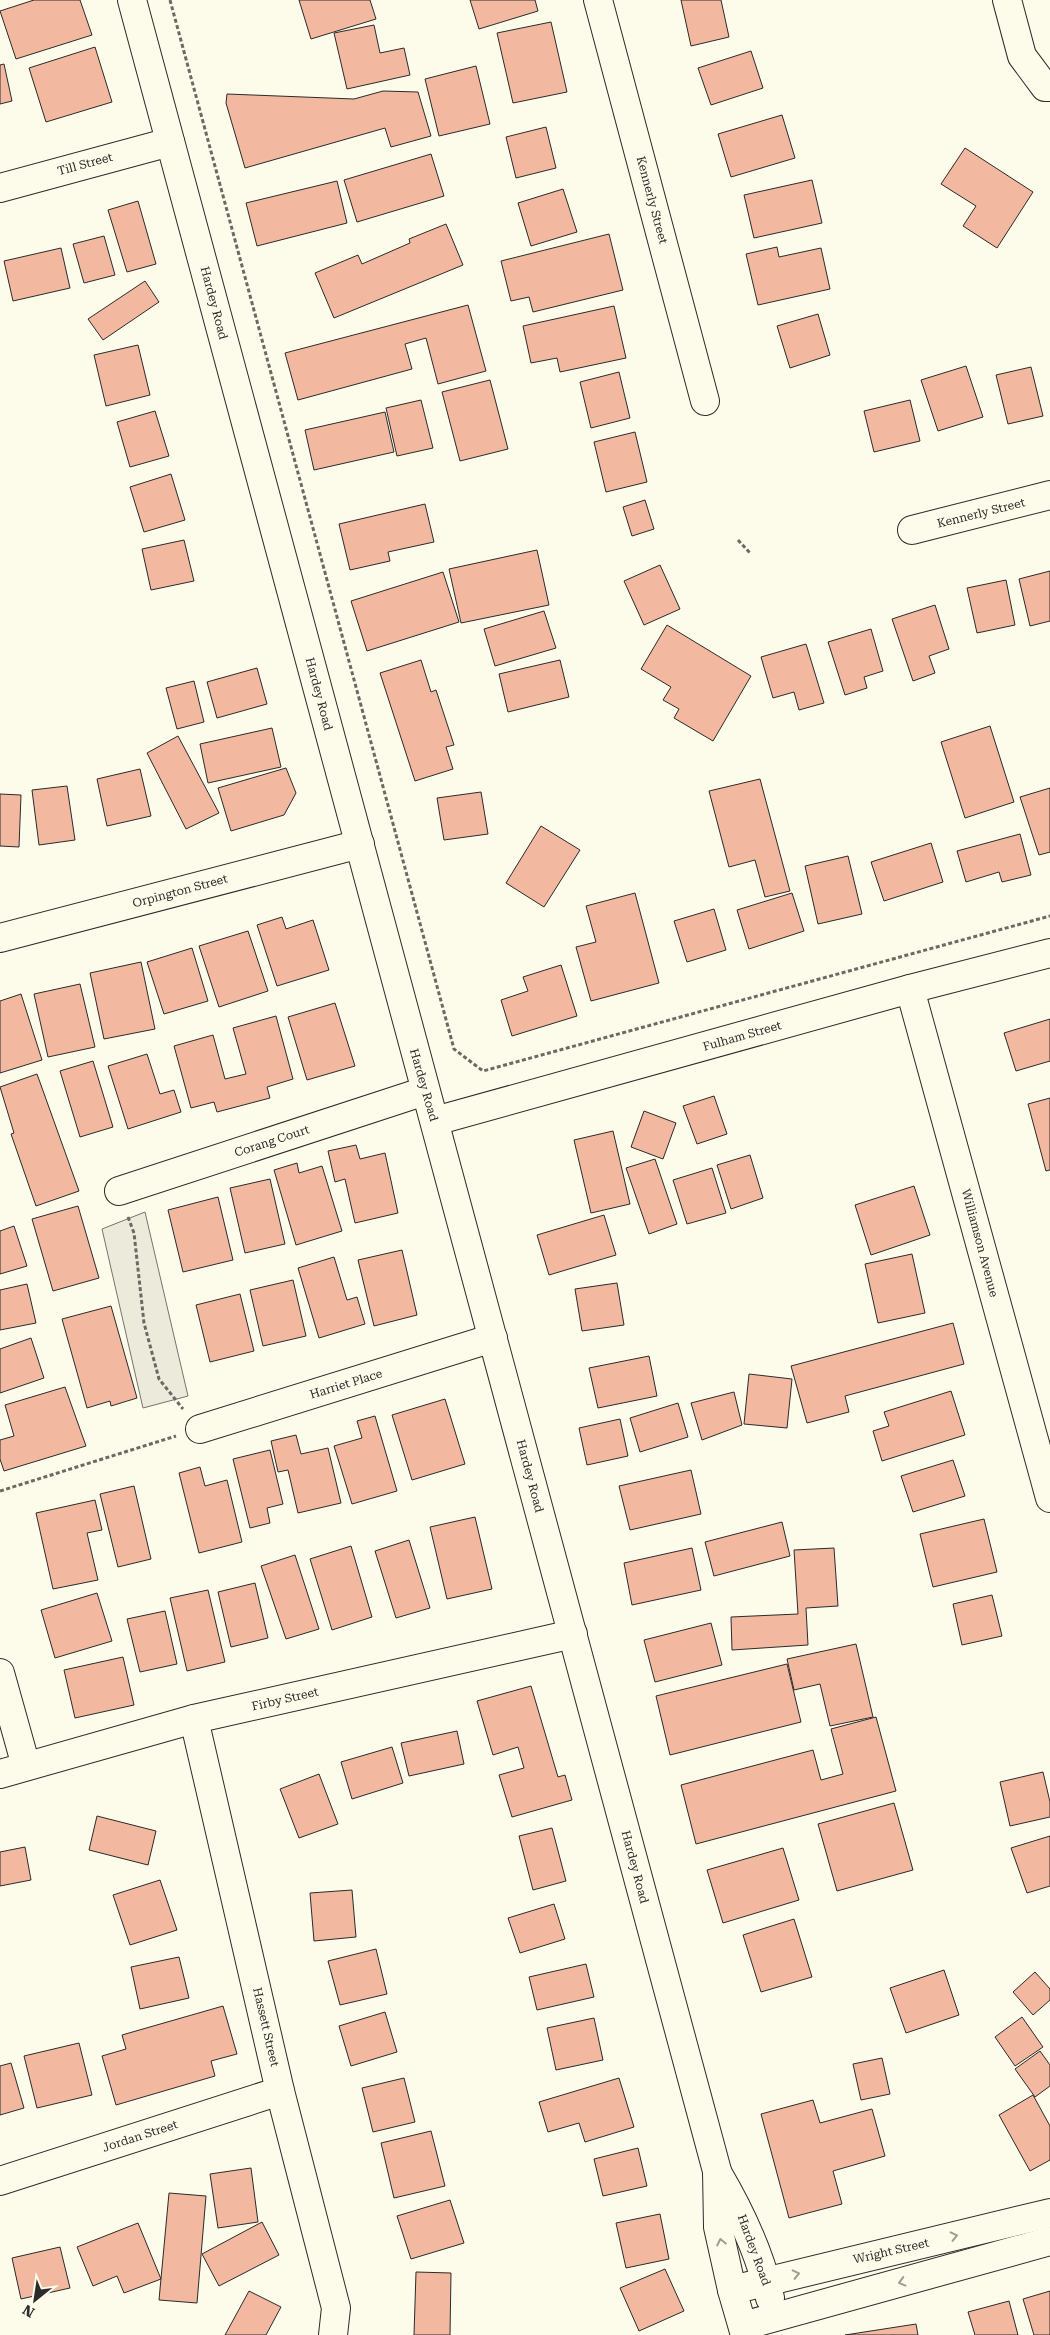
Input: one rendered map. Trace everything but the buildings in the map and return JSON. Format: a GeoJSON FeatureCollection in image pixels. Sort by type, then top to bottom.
{"type":"FeatureCollection","features":[{"type":"Feature","properties":{"kind":"street","name":"Hardey Road"},"geometry":{"type":"LineString","coordinates":[[132,0],[717,2171],[718,2227],[732,2290],[744,2331]]}},
{"type":"Feature","properties":{"kind":"street","name":"Kennerly Street"},"geometry":{"type":"LineString","coordinates":[[598,0],[705,401]]}},
{"type":"Feature","properties":{"kind":"street"},"geometry":{"type":"LineString","coordinates":[[1007,0],[1022,56],[1045,87],[1050,88]]}},
{"type":"Feature","properties":{"kind":"street","name":"Till Street"},"geometry":{"type":"LineString","coordinates":[[0,188],[170,142]]}},
{"type":"Feature","properties":{"kind":"street","name":"Kennerly Street"},"geometry":{"type":"LineString","coordinates":[[912,530],[1050,495]]}},
{"type":"Feature","properties":{"kind":"street","name":"Orpington Street"},"geometry":{"type":"LineString","coordinates":[[0,938],[360,844]]}},
{"type":"Feature","properties":{"kind":"street","name":"Fulham Street"},"geometry":{"type":"LineString","coordinates":[[435,1121],[1050,952]]}},
{"type":"Feature","properties":{"kind":"street","name":"Williamson Avenue"},"geometry":{"type":"LineString","coordinates":[[910,989],[1050,1498]]}},
{"type":"Feature","properties":{"kind":"street","name":"Corang Court"},"geometry":{"type":"LineString","coordinates":[[119,1191],[425,1091]]}},
{"type":"Feature","properties":{"kind":"street","name":"Harriet Place"},"geometry":{"type":"LineString","coordinates":[[200,1429],[493,1338]]}},
{"type":"Feature","properties":{"kind":"street","name":"Firby Street"},"geometry":{"type":"LineString","coordinates":[[0,1774],[194,1719],[572,1634]]}},
{"type":"Feature","properties":{"kind":"street"},"geometry":{"type":"LineString","coordinates":[[0,1673],[26,1766]]}},
{"type":"Feature","properties":{"kind":"street","name":"Hassett Street"},"geometry":{"type":"LineString","coordinates":[[194,1719],[280,2091],[336,2308],[334,2335]]}},
{"type":"Feature","properties":{"kind":"street","name":"Jordan Street"},"geometry":{"type":"LineString","coordinates":[[0,2181],[280,2091]]}},
{"type":"Feature","properties":{"kind":"street","name":"Hardey Road"},"geometry":{"type":"LineString","coordinates":[[717,2171],[738,2208],[766,2281],[776,2326]]}},
{"type":"Feature","properties":{"kind":"street","name":"Wright Street"},"geometry":{"type":"LineString","coordinates":[[732,2290],[1050,2213]]}},
{"type":"Feature","properties":{"kind":"street"},"geometry":{"type":"LineString","coordinates":[[744,2331],[776,2326],[1050,2241]]}},
{"type":"Feature","properties":{"kind":"path"},"geometry":{"type":"LineString","coordinates":[[170,0],[454,1049],[483,1071],[1050,916]]}},
{"type":"Feature","properties":{"kind":"path"},"geometry":{"type":"LineString","coordinates":[[738,540],[750,552]]}},
{"type":"Feature","properties":{"kind":"path"},"geometry":{"type":"LineString","coordinates":[[0,1491],[200,1429],[159,1379],[144,1323],[134,1233],[119,1191]]}},
{"type":"Feature","properties":{"kind":"shaded area"},"geometry":{"type":"Polygon","coordinates":[[[145,1212],[188,1396],[143,1408],[102,1229],[145,1212]]]}}]}
